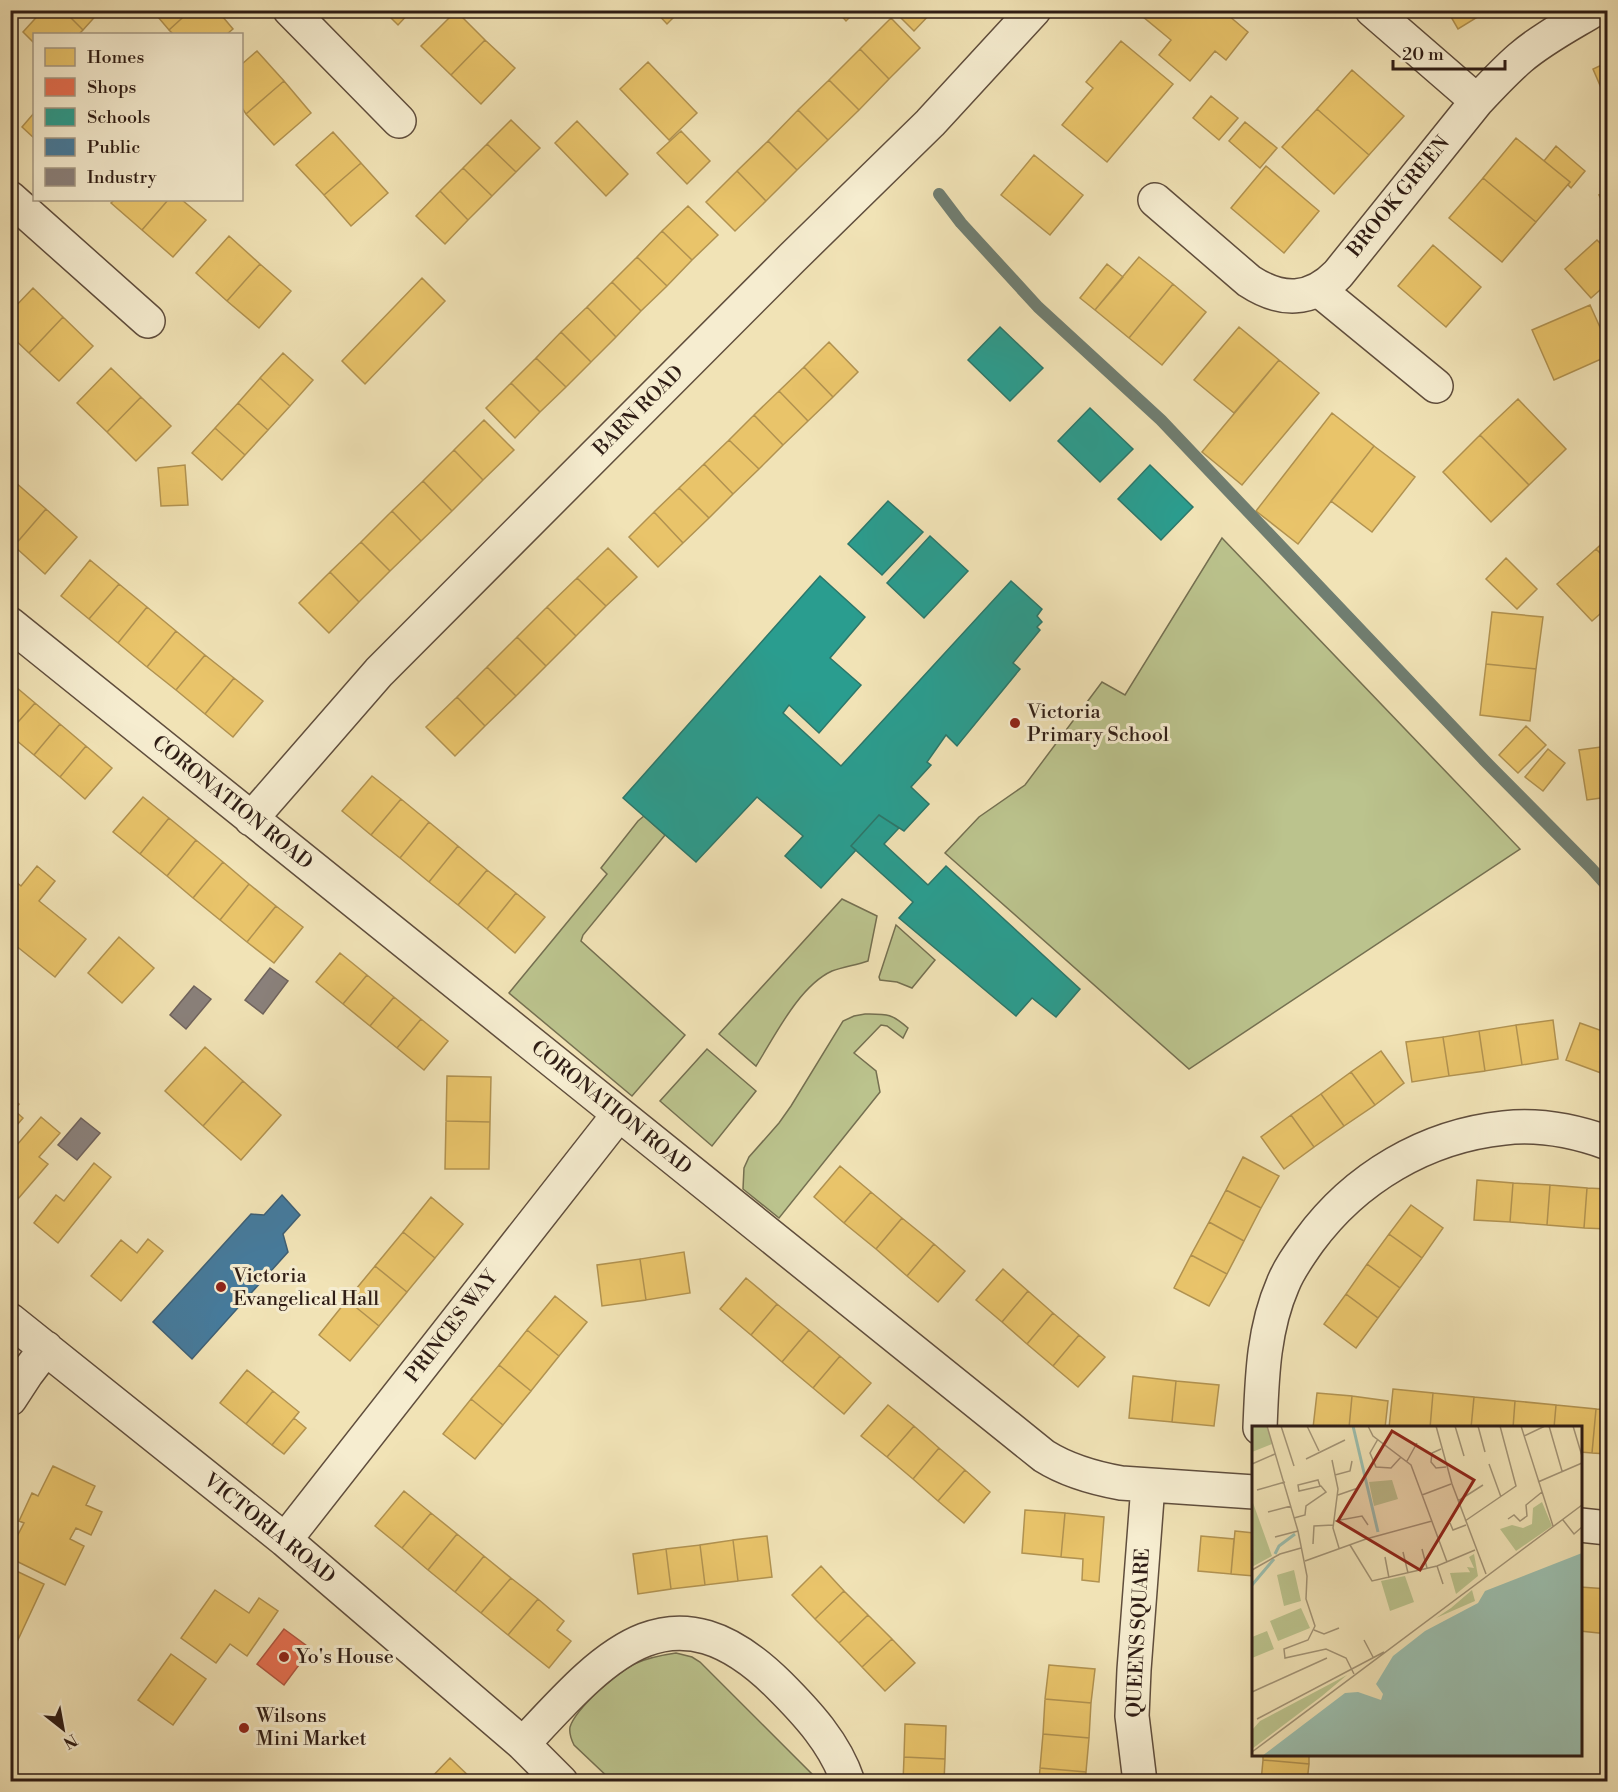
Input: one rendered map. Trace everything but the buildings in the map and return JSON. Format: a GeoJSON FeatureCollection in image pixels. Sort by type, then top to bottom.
{"type":"FeatureCollection","features":[{"type":"Feature","properties":{"kind":"street"},"geometry":{"type":"LineString","coordinates":[[290,10],[399,120]]}},
{"type":"Feature","properties":{"kind":"street","name":"BARN ROAD"},"geometry":{"type":"LineString","coordinates":[[251,819],[379,672],[930,123],[1034,10]]}},
{"type":"Feature","properties":{"kind":"street"},"geometry":{"type":"LineString","coordinates":[[1372,10],[1477,101]]}},
{"type":"Feature","properties":{"kind":"street","name":"BROOK GREEN"},"geometry":{"type":"LineString","coordinates":[[1319,290],[1338,274],[1477,101],[1520,58],[1594,10]]}},
{"type":"Feature","properties":{"kind":"street"},"geometry":{"type":"LineString","coordinates":[[10,198],[148,321]]}},
{"type":"Feature","properties":{"kind":"street"},"geometry":{"type":"LineString","coordinates":[[1155,200],[1256,286],[1275,295],[1284,296],[1305,295],[1319,290],[1436,386]]}},
{"type":"Feature","properties":{"kind":"street","name":"CORONATION ROAD"},"geometry":{"type":"LineString","coordinates":[[10,624],[1044,1456],[1068,1470],[1092,1478],[1121,1483],[1252,1492]]}},
{"type":"Feature","properties":{"kind":"street","name":"PRINCES WAY"},"geometry":{"type":"LineString","coordinates":[[285,1540],[619,1114]]}},
{"type":"Feature","properties":{"kind":"street"},"geometry":{"type":"LineString","coordinates":[[1260,1426],[1266,1341],[1270,1318],[1284,1281],[1316,1231],[1345,1200],[1364,1184],[1403,1158],[1424,1149],[1452,1139],[1503,1128],[1561,1130],[1608,1143]]}},
{"type":"Feature","properties":{"kind":"street","name":"VICTORIA ROAD"},"geometry":{"type":"LineString","coordinates":[[10,1320],[285,1540],[523,1744],[561,1782]]}},
{"type":"Feature","properties":{"kind":"street"},"geometry":{"type":"LineString","coordinates":[[10,1399],[46,1348]]}},
{"type":"Feature","properties":{"kind":"street","name":"QUEENS SQUARE"},"geometry":{"type":"LineString","coordinates":[[1140,1782],[1132,1716],[1148,1485]]}},
{"type":"Feature","properties":{"kind":"street"},"geometry":{"type":"LineString","coordinates":[[1582,1525],[1608,1528]]}},
{"type":"Feature","properties":{"kind":"street"},"geometry":{"type":"LineString","coordinates":[[523,1744],[573,1690],[613,1656],[634,1644],[658,1635],[689,1634],[703,1636],[725,1644],[745,1656],[773,1679],[824,1735],[839,1760],[848,1782]]}},
{"type":"Feature","properties":{"kind":"green space"},"geometry":{"type":"Polygon","coordinates":[[[1222,538],[1520,849],[1189,1069],[945,853],[979,817],[1025,785],[1102,682],[1125,695],[1222,538]]]}},
{"type":"Feature","properties":{"kind":"green space"},"geometry":{"type":"Polygon","coordinates":[[[644,816],[665,835],[583,935],[581,941],[685,1035],[632,1096],[509,993],[607,874],[601,868],[644,816]]]}},
{"type":"Feature","properties":{"kind":"green space"},"geometry":{"type":"Polygon","coordinates":[[[842,899],[877,916],[868,961],[832,971],[809,988],[789,1013],[756,1066],[719,1034],[842,899]]]}},
{"type":"Feature","properties":{"kind":"green space"},"geometry":{"type":"Polygon","coordinates":[[[896,925],[935,960],[912,988],[897,982],[880,980],[879,977],[896,925]]]}},
{"type":"Feature","properties":{"kind":"green space"},"geometry":{"type":"Polygon","coordinates":[[[865,1014],[888,1015],[908,1028],[903,1038],[887,1026],[881,1025],[854,1053],[876,1071],[880,1092],[779,1218],[743,1189],[744,1168],[749,1157],[791,1106],[843,1021],[865,1014]]]}},
{"type":"Feature","properties":{"kind":"green space"},"geometry":{"type":"Polygon","coordinates":[[[707,1049],[756,1091],[712,1146],[660,1101],[707,1049]]]}},
{"type":"Feature","properties":{"kind":"green space"},"geometry":{"type":"Polygon","coordinates":[[[676,1653],[692,1657],[700,1662],[819,1781],[612,1781],[574,1745],[570,1727],[574,1719],[598,1692],[634,1664],[676,1653]]]}},
{"type":"Feature","properties":{"kind":"waterway"},"geometry":{"type":"LineString","coordinates":[[939,194],[961,223],[1038,307],[1161,420],[1608,887]]}},
{"type":"Feature","properties":{"kind":"place","name":"Victoria Primary School"},"geometry":{"type":"Point","coordinates":[1015,723]}},
{"type":"Feature","properties":{"kind":"place","name":"Victoria Evangelical Hall"},"geometry":{"type":"Point","coordinates":[221,1287]}},
{"type":"Feature","properties":{"kind":"place","name":"Yo's House"},"geometry":{"type":"Point","coordinates":[284,1657]}},
{"type":"Feature","properties":{"kind":"place","name":"Wilsons Mini Market"},"geometry":{"type":"Point","coordinates":[244,1728]}}]}
